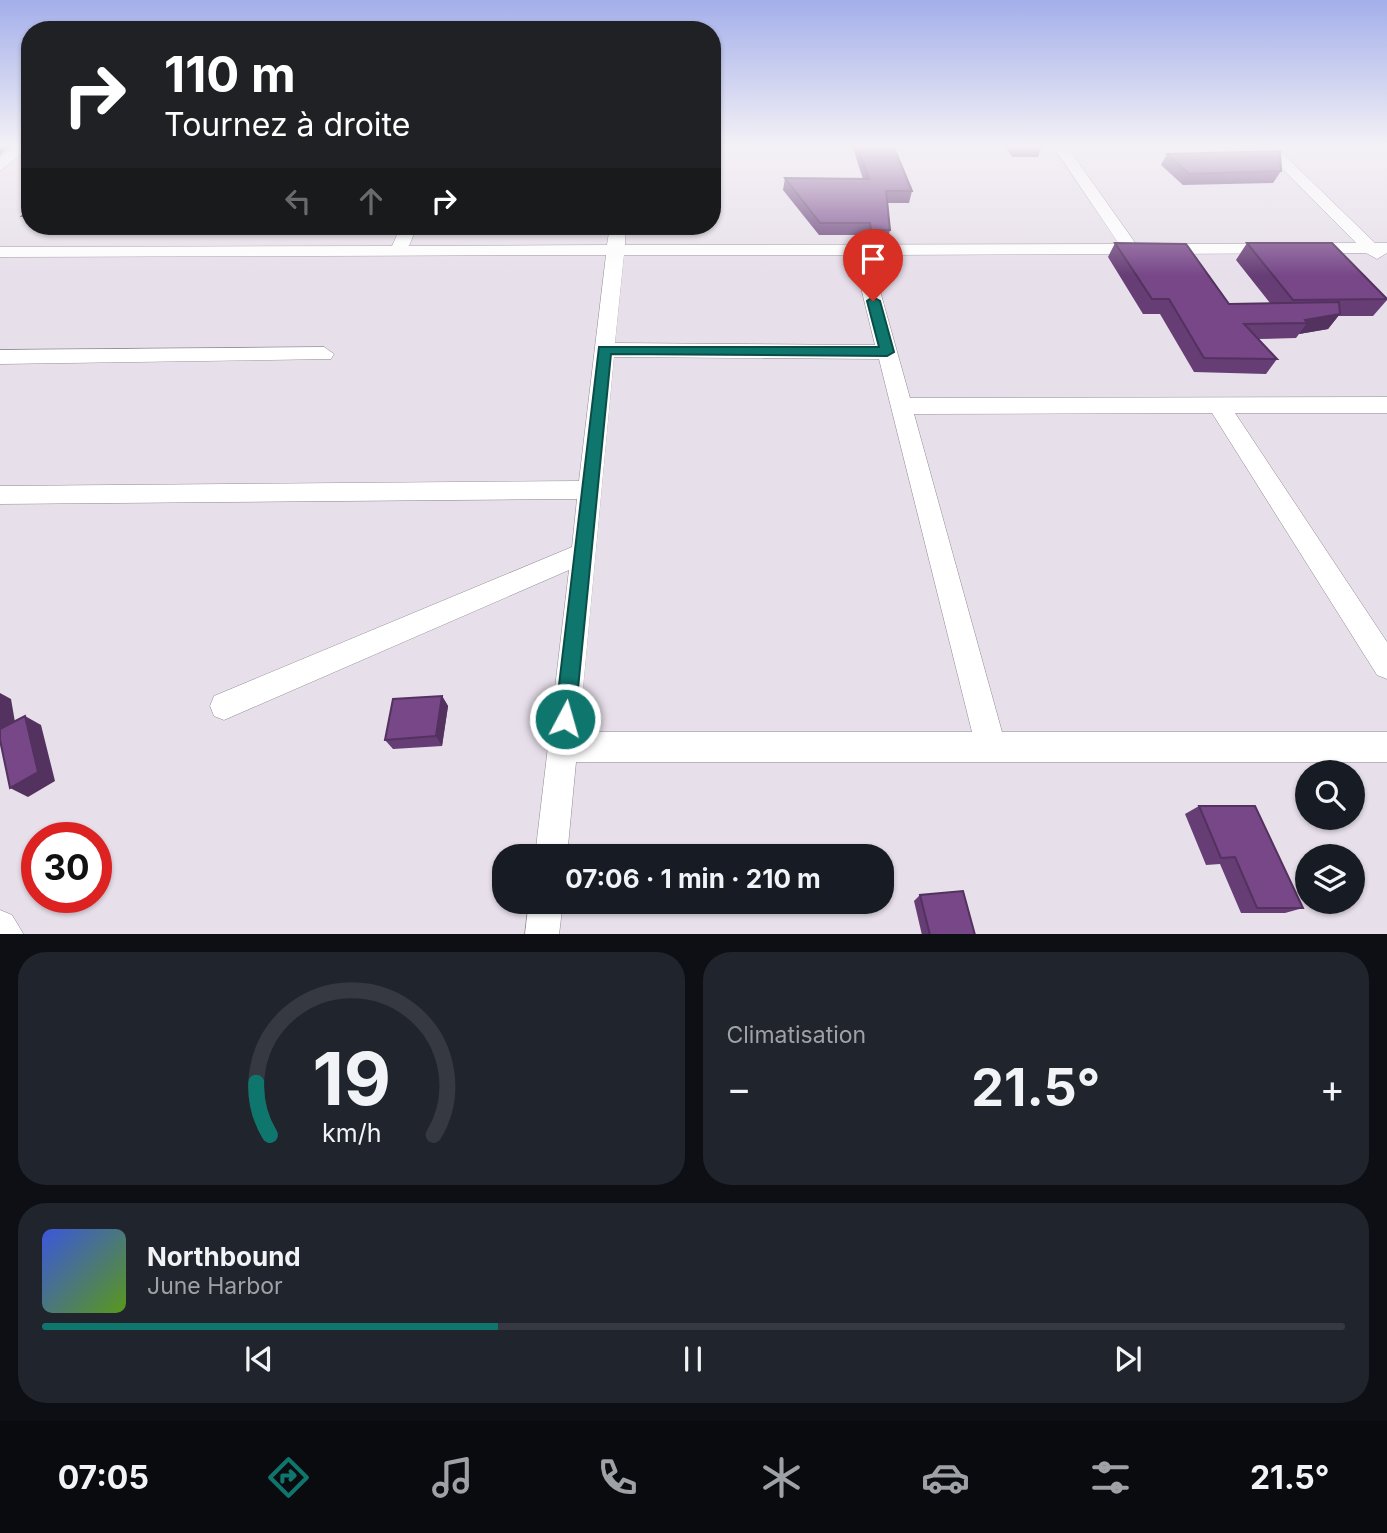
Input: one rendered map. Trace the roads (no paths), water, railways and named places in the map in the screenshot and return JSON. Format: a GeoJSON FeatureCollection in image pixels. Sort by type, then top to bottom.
{"type":"FeatureCollection","features":[{"type":"Feature","properties":{"kind":"street"},"geometry":{"type":"LineString","coordinates":[[1089,189],[1131,249]]}},
{"type":"Feature","properties":{"kind":"street"},"geometry":{"type":"LineString","coordinates":[[1314,189],[1379,248],[1387,264]]}},
{"type":"Feature","properties":{"kind":"street"},"geometry":{"type":"LineString","coordinates":[[398,251],[405,235]]}},
{"type":"Feature","properties":{"kind":"street"},"geometry":{"type":"LineString","coordinates":[[0,252],[398,251],[616,238],[860,249],[1379,248]]}},
{"type":"Feature","properties":{"kind":"street"},"geometry":{"type":"LineString","coordinates":[[552,844],[616,238]]}},
{"type":"Feature","properties":{"kind":"street"},"geometry":{"type":"LineString","coordinates":[[860,249],[991,748]]}},
{"type":"Feature","properties":{"kind":"street"},"geometry":{"type":"LineString","coordinates":[[604,350],[887,352]]}},
{"type":"Feature","properties":{"kind":"street"},"geometry":{"type":"LineString","coordinates":[[0,357],[324,354]]}},
{"type":"Feature","properties":{"kind":"street"},"geometry":{"type":"LineString","coordinates":[[901,406],[1387,405]]}},
{"type":"Feature","properties":{"kind":"street"},"geometry":{"type":"LineString","coordinates":[[1219,406],[1387,666]]}},
{"type":"Feature","properties":{"kind":"street"},"geometry":{"type":"LineString","coordinates":[[0,495],[590,490]]}},
{"type":"Feature","properties":{"kind":"street"},"geometry":{"type":"LineString","coordinates":[[224,706],[583,553]]}},
{"type":"Feature","properties":{"kind":"street"},"geometry":{"type":"LineString","coordinates":[[562,747],[1387,747]]}},
{"type":"Feature","properties":{"kind":"street"},"geometry":{"type":"LineString","coordinates":[[542,934],[544,914]]}},
{"type":"Feature","properties":{"kind":"street"},"geometry":{"type":"LineString","coordinates":[[0,927],[7,934]]}}]}
